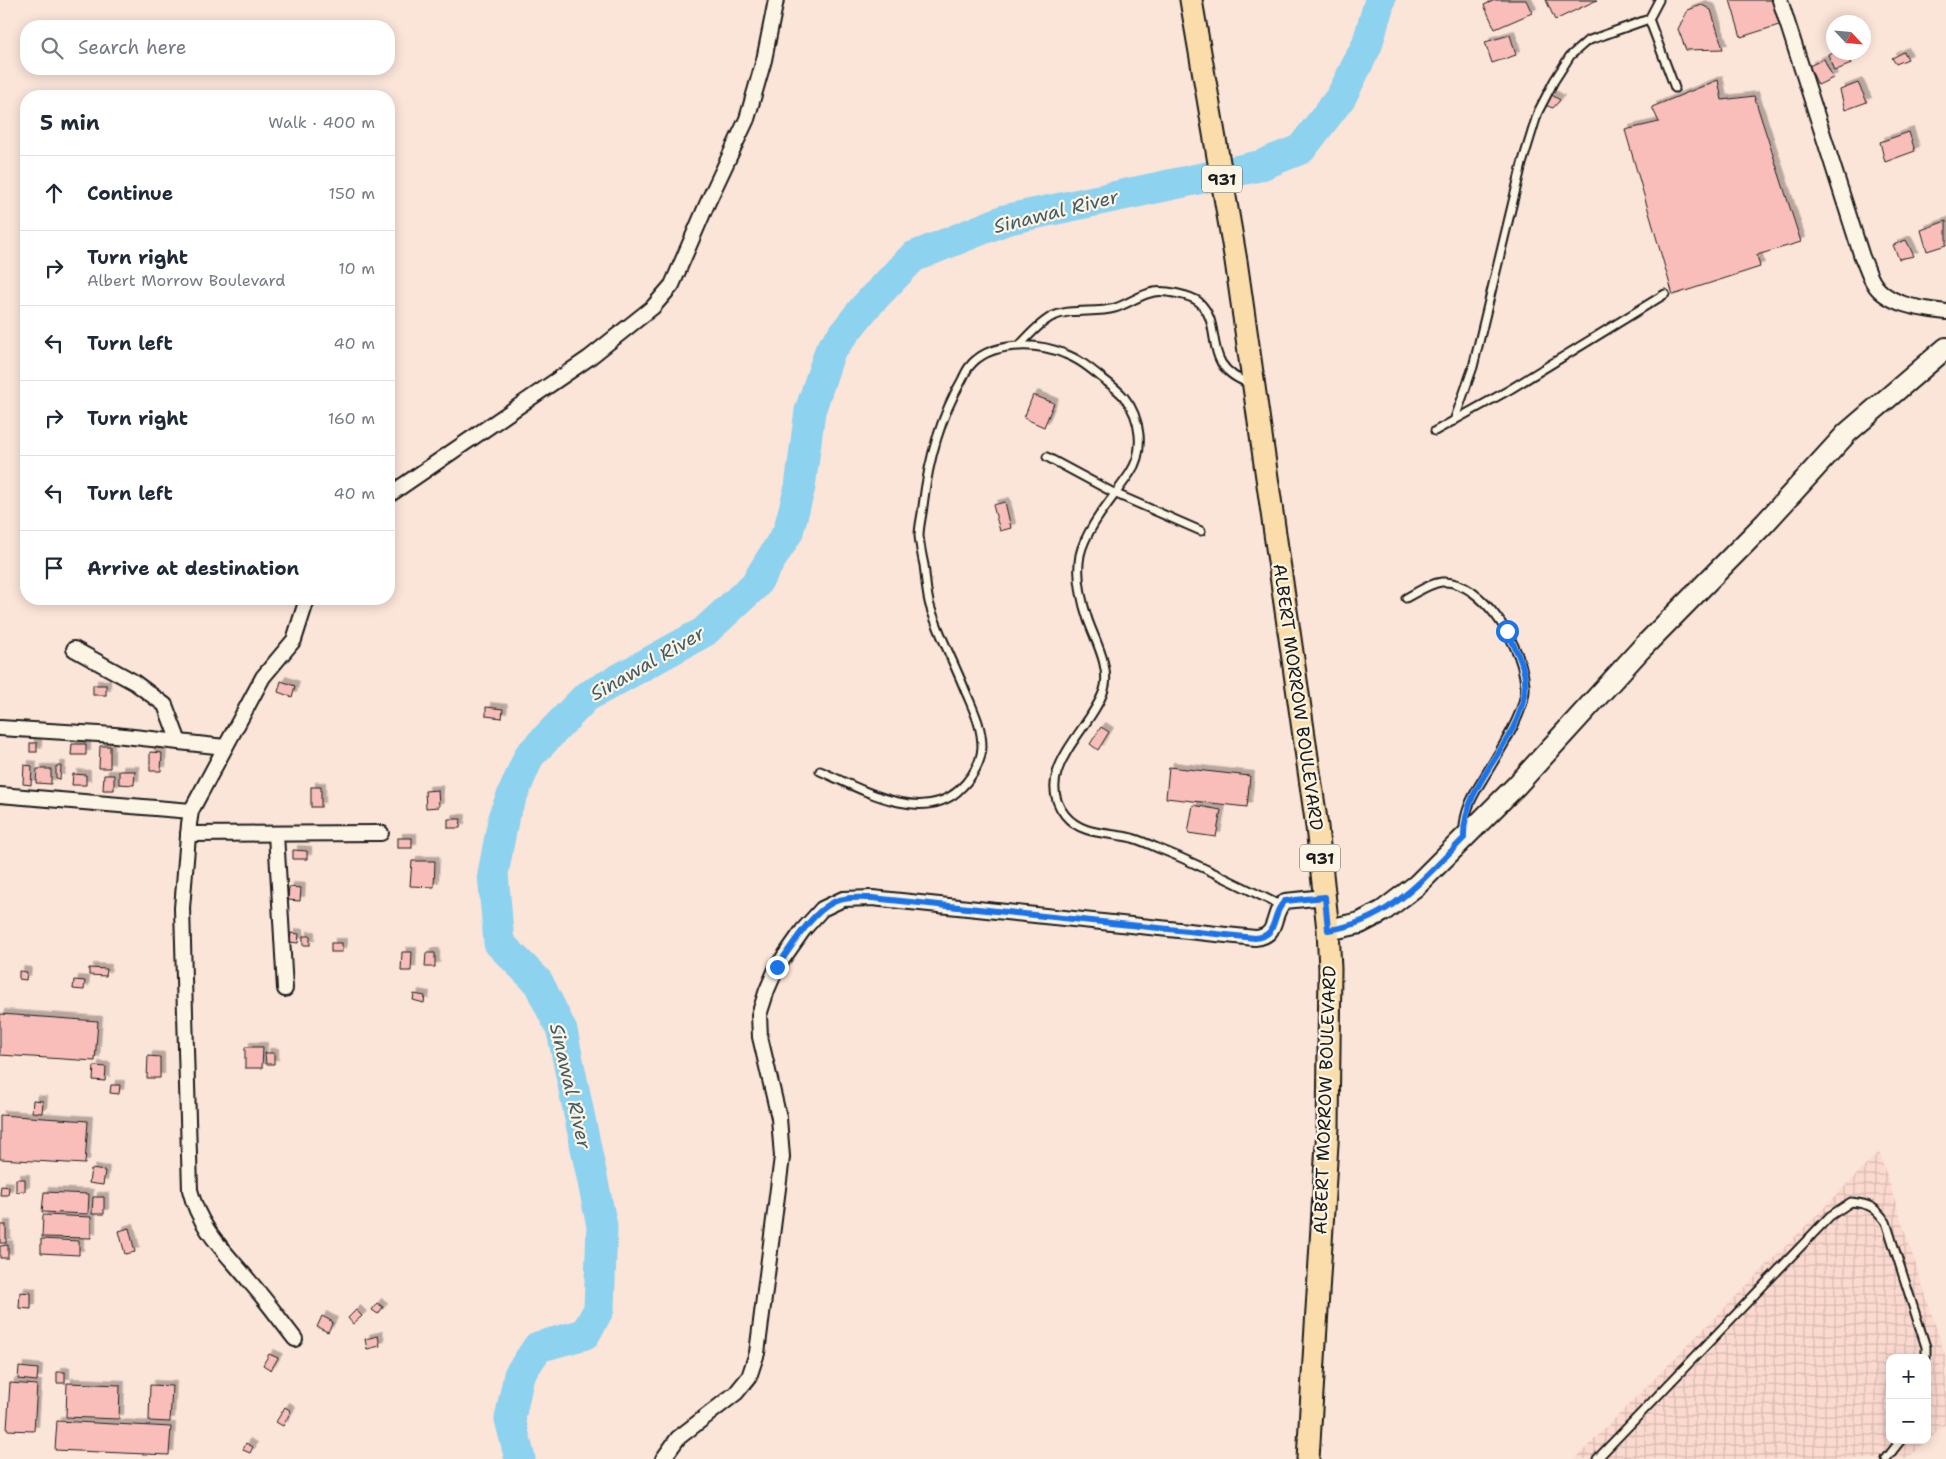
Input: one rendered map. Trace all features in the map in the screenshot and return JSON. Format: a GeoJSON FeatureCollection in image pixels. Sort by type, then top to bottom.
{"type":"FeatureCollection","features":[{"type":"Feature","properties":{"kind":"main road","name":"ALBERT MORROW BOULEVARD"},"geometry":{"type":"LineString","coordinates":[[1191,0],[1236,261],[1317,827],[1328,930],[1330,969],[1328,1127],[1308,1459]]}},
{"type":"Feature","properties":{"kind":"street"},"geometry":{"type":"LineString","coordinates":[[395,491],[589,358],[653,307],[672,285],[747,118],[764,60],[776,0]]}},
{"type":"Feature","properties":{"kind":"street"},"geometry":{"type":"LineString","coordinates":[[1780,0],[1873,283],[1886,295],[1900,303],[1927,310],[1946,312]]}},
{"type":"Feature","properties":{"kind":"street"},"geometry":{"type":"LineString","coordinates":[[1328,930],[1360,923],[1383,911],[1416,885],[1517,785],[1641,649],[1766,523],[1846,433],[1946,348]]}},
{"type":"Feature","properties":{"kind":"street"},"geometry":{"type":"LineString","coordinates":[[296,1339],[210,1236],[198,1217],[190,1190],[182,908],[188,834],[192,811],[263,677],[294,640],[305,605]]}},
{"type":"Feature","properties":{"kind":"street"},"geometry":{"type":"LineString","coordinates":[[74,649],[134,682],[166,705],[179,742]]}},
{"type":"Feature","properties":{"kind":"street"},"geometry":{"type":"LineString","coordinates":[[0,728],[115,735],[225,747]]}},
{"type":"Feature","properties":{"kind":"street"},"geometry":{"type":"LineString","coordinates":[[0,796],[192,811]]}},
{"type":"Feature","properties":{"kind":"street"},"geometry":{"type":"LineString","coordinates":[[188,834],[381,833]]}},
{"type":"Feature","properties":{"kind":"street"},"geometry":{"type":"LineString","coordinates":[[276,834],[285,989]]}},
{"type":"Feature","properties":{"kind":"street"},"geometry":{"type":"LineString","coordinates":[[663,1459],[678,1438],[736,1393],[749,1377],[757,1353],[782,1157],[779,1118],[760,1037],[759,1015],[766,990],[777,967],[803,930],[822,909],[843,899],[872,898],[1255,938],[1267,935],[1271,930],[1280,905],[1290,900],[1325,897]]}},
{"type":"Feature","properties":{"kind":"lane"},"geometry":{"type":"LineString","coordinates":[[1454,421],[1473,367],[1522,164],[1538,112],[1570,56],[1587,41],[1649,19],[1659,0]]}},
{"type":"Feature","properties":{"kind":"lane"},"geometry":{"type":"LineString","coordinates":[[1649,19],[1675,88]]}},
{"type":"Feature","properties":{"kind":"lane"},"geometry":{"type":"LineString","coordinates":[[1020,346],[1037,328],[1052,317],[1073,310],[1098,311],[1115,308],[1155,292],[1179,294],[1198,301],[1208,315],[1218,357],[1226,371],[1241,381],[1253,385]]}},
{"type":"Feature","properties":{"kind":"lane"},"geometry":{"type":"LineString","coordinates":[[1435,431],[1509,390],[1664,294]]}},
{"type":"Feature","properties":{"kind":"lane"},"geometry":{"type":"LineString","coordinates":[[820,770],[863,790],[902,804],[933,804],[954,794],[973,776],[982,749],[979,724],[929,606],[919,535],[925,484],[940,428],[956,390],[971,364],[996,349],[1020,346],[1049,348],[1068,355],[1090,368],[1115,388],[1129,404],[1140,434],[1138,455],[1132,472],[1114,492],[1095,523],[1081,552],[1078,582],[1088,620],[1102,653],[1106,687],[1089,721],[1060,761],[1055,779],[1057,804],[1066,818],[1078,827],[1101,834],[1131,838],[1182,857],[1280,905]]}},
{"type":"Feature","properties":{"kind":"lane"},"geometry":{"type":"LineString","coordinates":[[1047,456],[1114,492],[1201,531]]}},
{"type":"Feature","properties":{"kind":"lane"},"geometry":{"type":"LineString","coordinates":[[1406,598],[1435,582],[1448,582],[1463,586],[1481,598],[1507,631],[1521,659],[1526,688],[1518,718],[1476,790],[1466,812],[1464,838]]}},
{"type":"Feature","properties":{"kind":"lane"},"geometry":{"type":"LineString","coordinates":[[1597,1459],[1830,1216],[1851,1202],[1864,1203],[1876,1209],[1886,1222],[1926,1347],[1926,1354]]}},
{"type":"Feature","properties":{"kind":"lane"},"geometry":{"type":"LineString","coordinates":[[1886,1459],[1898,1444]]}},
{"type":"Feature","properties":{"kind":"shaded area"},"geometry":{"type":"Polygon","coordinates":[[[1879,1152],[1946,1358],[1946,1424],[1931,1437],[1931,1354],[1886,1354],[1886,1444],[1924,1444],[1907,1459],[1575,1459],[1879,1152]]]}},
{"type":"Feature","properties":{"kind":"building"},"geometry":{"type":"Polygon","coordinates":[[[1495,0],[1526,0],[1532,13],[1495,29],[1484,5],[1495,0]]]}},
{"type":"Feature","properties":{"kind":"building"},"geometry":{"type":"Polygon","coordinates":[[[1546,0],[1597,0],[1555,20],[1546,0]]]}},
{"type":"Feature","properties":{"kind":"building"},"geometry":{"type":"Polygon","coordinates":[[[1730,0],[1772,0],[1782,24],[1741,37],[1730,0]]]}},
{"type":"Feature","properties":{"kind":"building"},"geometry":{"type":"Polygon","coordinates":[[[1702,5],[1711,10],[1723,49],[1686,50],[1678,29],[1688,10],[1702,5]]]}},
{"type":"Feature","properties":{"kind":"building"},"geometry":{"type":"Polygon","coordinates":[[[1510,35],[1516,55],[1492,63],[1485,42],[1510,35]]]}},
{"type":"Feature","properties":{"kind":"building"},"geometry":{"type":"Polygon","coordinates":[[[1904,52],[1908,59],[1896,64],[1892,58],[1904,52]]]}},
{"type":"Feature","properties":{"kind":"building"},"geometry":{"type":"Polygon","coordinates":[[[1824,59],[1833,78],[1818,85],[1809,66],[1824,59]]]}},
{"type":"Feature","properties":{"kind":"building"},"geometry":{"type":"Polygon","coordinates":[[[1830,60],[1849,60],[1851,64],[1834,71],[1830,60]]]}},
{"type":"Feature","properties":{"kind":"building"},"geometry":{"type":"Polygon","coordinates":[[[1718,80],[1722,100],[1754,96],[1801,242],[1757,255],[1760,267],[1673,295],[1625,130],[1659,122],[1652,107],[1718,80]]]}},
{"type":"Feature","properties":{"kind":"building"},"geometry":{"type":"Polygon","coordinates":[[[1858,83],[1867,102],[1845,110],[1840,90],[1858,83]]]}},
{"type":"Feature","properties":{"kind":"building"},"geometry":{"type":"Polygon","coordinates":[[[1550,94],[1560,100],[1553,108],[1545,105],[1550,94]]]}},
{"type":"Feature","properties":{"kind":"building"},"geometry":{"type":"Polygon","coordinates":[[[1909,132],[1915,151],[1885,162],[1880,142],[1909,132]]]}},
{"type":"Feature","properties":{"kind":"building"},"geometry":{"type":"Polygon","coordinates":[[[1946,221],[1946,245],[1927,251],[1921,230],[1946,221]]]}},
{"type":"Feature","properties":{"kind":"building"},"geometry":{"type":"Polygon","coordinates":[[[1906,240],[1914,256],[1899,259],[1893,245],[1906,240]]]}},
{"type":"Feature","properties":{"kind":"building"},"geometry":{"type":"Polygon","coordinates":[[[1033,395],[1054,403],[1044,427],[1024,418],[1033,395]]]}},
{"type":"Feature","properties":{"kind":"building"},"geometry":{"type":"Polygon","coordinates":[[[1005,502],[1011,528],[1000,531],[993,505],[1005,502]]]}},
{"type":"Feature","properties":{"kind":"building"},"geometry":{"type":"Polygon","coordinates":[[[281,681],[295,686],[292,697],[278,692],[281,681]]]}},
{"type":"Feature","properties":{"kind":"building"},"geometry":{"type":"Polygon","coordinates":[[[93,685],[106,685],[106,695],[93,695],[93,685]]]}},
{"type":"Feature","properties":{"kind":"building"},"geometry":{"type":"Polygon","coordinates":[[[486,707],[503,709],[502,718],[486,716],[486,707]]]}},
{"type":"Feature","properties":{"kind":"building"},"geometry":{"type":"Polygon","coordinates":[[[1101,727],[1109,732],[1098,750],[1090,744],[1101,727]]]}},
{"type":"Feature","properties":{"kind":"building"},"geometry":{"type":"Polygon","coordinates":[[[30,743],[37,743],[37,752],[30,752],[30,743]]]}},
{"type":"Feature","properties":{"kind":"building"},"geometry":{"type":"Polygon","coordinates":[[[72,744],[86,744],[86,755],[71,755],[72,744]]]}},
{"type":"Feature","properties":{"kind":"building"},"geometry":{"type":"Polygon","coordinates":[[[100,746],[110,746],[110,768],[99,768],[100,746]]]}},
{"type":"Feature","properties":{"kind":"building"},"geometry":{"type":"Polygon","coordinates":[[[150,752],[162,753],[161,771],[150,771],[150,752]]]}},
{"type":"Feature","properties":{"kind":"building"},"geometry":{"type":"Polygon","coordinates":[[[24,765],[32,766],[31,785],[23,784],[24,765]]]}},
{"type":"Feature","properties":{"kind":"building"},"geometry":{"type":"Polygon","coordinates":[[[56,766],[61,766],[60,779],[56,778],[56,766]]]}},
{"type":"Feature","properties":{"kind":"building"},"geometry":{"type":"Polygon","coordinates":[[[1169,767],[1250,776],[1247,807],[1166,798],[1169,767]]]}},
{"type":"Feature","properties":{"kind":"building"},"geometry":{"type":"Polygon","coordinates":[[[37,769],[51,769],[51,784],[36,783],[37,769]]]}},
{"type":"Feature","properties":{"kind":"building"},"geometry":{"type":"Polygon","coordinates":[[[119,771],[135,771],[134,785],[119,784],[119,771]]]}},
{"type":"Feature","properties":{"kind":"building"},"geometry":{"type":"Polygon","coordinates":[[[73,774],[86,775],[86,785],[72,785],[73,774]]]}},
{"type":"Feature","properties":{"kind":"building"},"geometry":{"type":"Polygon","coordinates":[[[104,775],[114,775],[114,790],[103,790],[104,775]]]}},
{"type":"Feature","properties":{"kind":"building"},"geometry":{"type":"Polygon","coordinates":[[[311,787],[321,787],[321,807],[311,807],[311,787]]]}},
{"type":"Feature","properties":{"kind":"building"},"geometry":{"type":"Polygon","coordinates":[[[438,790],[439,807],[426,808],[425,791],[438,790]]]}},
{"type":"Feature","properties":{"kind":"building"},"geometry":{"type":"Polygon","coordinates":[[[1193,805],[1221,810],[1216,837],[1188,833],[1193,805]]]}},
{"type":"Feature","properties":{"kind":"building"},"geometry":{"type":"Polygon","coordinates":[[[448,819],[461,819],[460,828],[448,828],[448,819]]]}},
{"type":"Feature","properties":{"kind":"building"},"geometry":{"type":"Polygon","coordinates":[[[398,838],[412,838],[412,848],[398,848],[398,838]]]}},
{"type":"Feature","properties":{"kind":"building"},"geometry":{"type":"Polygon","coordinates":[[[293,850],[307,851],[307,859],[293,859],[293,850]]]}},
{"type":"Feature","properties":{"kind":"building"},"geometry":{"type":"Polygon","coordinates":[[[412,861],[435,861],[434,887],[410,886],[412,861]]]}},
{"type":"Feature","properties":{"kind":"building"},"geometry":{"type":"Polygon","coordinates":[[[289,887],[301,888],[300,901],[288,900],[289,887]]]}},
{"type":"Feature","properties":{"kind":"building"},"geometry":{"type":"Polygon","coordinates":[[[291,933],[299,934],[298,943],[290,942],[291,933]]]}},
{"type":"Feature","properties":{"kind":"building"},"geometry":{"type":"Polygon","coordinates":[[[303,936],[310,936],[310,945],[303,945],[303,936]]]}},
{"type":"Feature","properties":{"kind":"building"},"geometry":{"type":"Polygon","coordinates":[[[331,943],[342,943],[342,952],[331,952],[331,943]]]}},
{"type":"Feature","properties":{"kind":"building"},"geometry":{"type":"Polygon","coordinates":[[[402,952],[412,952],[411,971],[401,971],[402,952]]]}},
{"type":"Feature","properties":{"kind":"building"},"geometry":{"type":"Polygon","coordinates":[[[426,953],[435,953],[435,967],[425,967],[426,953]]]}},
{"type":"Feature","properties":{"kind":"building"},"geometry":{"type":"Polygon","coordinates":[[[89,968],[107,969],[106,976],[89,975],[89,968]]]}},
{"type":"Feature","properties":{"kind":"building"},"geometry":{"type":"Polygon","coordinates":[[[19,971],[27,972],[26,980],[19,979],[19,971]]]}},
{"type":"Feature","properties":{"kind":"building"},"geometry":{"type":"Polygon","coordinates":[[[74,980],[85,981],[84,990],[73,989],[74,980]]]}},
{"type":"Feature","properties":{"kind":"building"},"geometry":{"type":"Polygon","coordinates":[[[414,994],[425,996],[424,1003],[413,1000],[414,994]]]}},
{"type":"Feature","properties":{"kind":"building"},"geometry":{"type":"Polygon","coordinates":[[[0,1014],[98,1021],[95,1061],[0,1055],[0,1014]]]}},
{"type":"Feature","properties":{"kind":"building"},"geometry":{"type":"Polygon","coordinates":[[[245,1047],[263,1047],[262,1068],[245,1068],[245,1047]]]}},
{"type":"Feature","properties":{"kind":"building"},"geometry":{"type":"Polygon","coordinates":[[[265,1053],[274,1053],[274,1064],[266,1064],[265,1053]]]}},
{"type":"Feature","properties":{"kind":"building"},"geometry":{"type":"Polygon","coordinates":[[[148,1056],[160,1057],[160,1078],[147,1078],[148,1056]]]}},
{"type":"Feature","properties":{"kind":"building"},"geometry":{"type":"Polygon","coordinates":[[[94,1066],[106,1067],[105,1081],[93,1080],[94,1066]]]}},
{"type":"Feature","properties":{"kind":"building"},"geometry":{"type":"Polygon","coordinates":[[[111,1085],[120,1085],[119,1094],[110,1093],[111,1085]]]}},
{"type":"Feature","properties":{"kind":"building"},"geometry":{"type":"Polygon","coordinates":[[[33,1100],[43,1101],[42,1113],[32,1112],[33,1100]]]}},
{"type":"Feature","properties":{"kind":"building"},"geometry":{"type":"Polygon","coordinates":[[[0,1115],[88,1121],[85,1164],[0,1159],[0,1115]]]}},
{"type":"Feature","properties":{"kind":"building"},"geometry":{"type":"Polygon","coordinates":[[[91,1169],[105,1171],[103,1185],[89,1183],[91,1169]]]}},
{"type":"Feature","properties":{"kind":"building"},"geometry":{"type":"Polygon","coordinates":[[[16,1179],[25,1179],[25,1191],[16,1192],[16,1179]]]}},
{"type":"Feature","properties":{"kind":"building"},"geometry":{"type":"Polygon","coordinates":[[[1,1186],[9,1187],[8,1195],[0,1195],[1,1186]]]}},
{"type":"Feature","properties":{"kind":"building"},"geometry":{"type":"Polygon","coordinates":[[[44,1192],[89,1194],[88,1214],[42,1212],[44,1192]]]}},
{"type":"Feature","properties":{"kind":"building"},"geometry":{"type":"Polygon","coordinates":[[[93,1197],[104,1197],[104,1214],[92,1214],[93,1197]]]}},
{"type":"Feature","properties":{"kind":"building"},"geometry":{"type":"Polygon","coordinates":[[[43,1215],[91,1217],[91,1238],[42,1237],[43,1215]]]}},
{"type":"Feature","properties":{"kind":"building"},"geometry":{"type":"Polygon","coordinates":[[[0,1225],[6,1225],[6,1243],[0,1243],[0,1225]]]}},
{"type":"Feature","properties":{"kind":"building"},"geometry":{"type":"Polygon","coordinates":[[[129,1228],[135,1252],[125,1254],[119,1231],[129,1228]]]}},
{"type":"Feature","properties":{"kind":"building"},"geometry":{"type":"Polygon","coordinates":[[[41,1239],[79,1241],[79,1255],[41,1253],[41,1239]]]}},
{"type":"Feature","properties":{"kind":"building"},"geometry":{"type":"Polygon","coordinates":[[[8,1245],[8,1258],[0,1258],[0,1246],[8,1245]]]}},
{"type":"Feature","properties":{"kind":"building"},"geometry":{"type":"Polygon","coordinates":[[[20,1292],[31,1293],[31,1309],[19,1308],[20,1292]]]}},
{"type":"Feature","properties":{"kind":"building"},"geometry":{"type":"Polygon","coordinates":[[[377,1303],[383,1307],[378,1314],[372,1310],[377,1303]]]}},
{"type":"Feature","properties":{"kind":"building"},"geometry":{"type":"Polygon","coordinates":[[[356,1310],[362,1316],[353,1324],[348,1318],[356,1310]]]}},
{"type":"Feature","properties":{"kind":"building"},"geometry":{"type":"Polygon","coordinates":[[[322,1316],[333,1322],[328,1332],[317,1327],[322,1316]]]}},
{"type":"Feature","properties":{"kind":"building"},"geometry":{"type":"Polygon","coordinates":[[[378,1336],[380,1346],[367,1349],[365,1339],[378,1336]]]}},
{"type":"Feature","properties":{"kind":"building"},"geometry":{"type":"Polygon","coordinates":[[[269,1354],[278,1358],[271,1370],[263,1365],[269,1354]]]}},
{"type":"Feature","properties":{"kind":"building"},"geometry":{"type":"Polygon","coordinates":[[[19,1367],[38,1369],[37,1381],[18,1379],[19,1367]]]}},
{"type":"Feature","properties":{"kind":"building"},"geometry":{"type":"Polygon","coordinates":[[[57,1372],[65,1372],[65,1383],[57,1383],[57,1372]]]}},
{"type":"Feature","properties":{"kind":"building"},"geometry":{"type":"Polygon","coordinates":[[[10,1383],[37,1385],[34,1431],[7,1430],[10,1383]]]}},
{"type":"Feature","properties":{"kind":"building"},"geometry":{"type":"Polygon","coordinates":[[[67,1383],[120,1385],[119,1419],[66,1417],[67,1383]]]}},
{"type":"Feature","properties":{"kind":"building"},"geometry":{"type":"Polygon","coordinates":[[[150,1385],[172,1386],[170,1422],[149,1421],[150,1385]]]}},
{"type":"Feature","properties":{"kind":"building"},"geometry":{"type":"Polygon","coordinates":[[[285,1407],[291,1411],[283,1426],[276,1422],[285,1407]]]}},
{"type":"Feature","properties":{"kind":"building"},"geometry":{"type":"Polygon","coordinates":[[[57,1421],[171,1427],[169,1455],[55,1450],[57,1421]]]}},
{"type":"Feature","properties":{"kind":"building"},"geometry":{"type":"Polygon","coordinates":[[[246,1443],[253,1447],[250,1453],[243,1450],[246,1443]]]}},
{"type":"Feature","properties":{"kind":"waterway","name":"Sinawal River"},"geometry":{"type":"LineString","coordinates":[[520,1459],[510,1419],[519,1375],[538,1347],[585,1334],[599,1309],[602,1226],[562,1031],[538,982],[499,943],[493,874],[504,815],[529,756],[586,697],[704,632],[755,585],[788,532],[800,487],[810,411],[830,351],[865,307],[913,257],[1005,220],[1259,166],[1301,149],[1341,97],[1367,45],[1380,0]]}},
{"type":"Feature","properties":{"kind":"route"},"geometry":{"type":"LineString","coordinates":[[777,967],[803,930],[822,909],[843,899],[872,898],[1262,938],[1271,930],[1278,909],[1285,901],[1325,897],[1328,930],[1360,923],[1383,911],[1416,885],[1464,838],[1466,812],[1476,790],[1518,718],[1526,688],[1521,659],[1507,631]]}}]}
